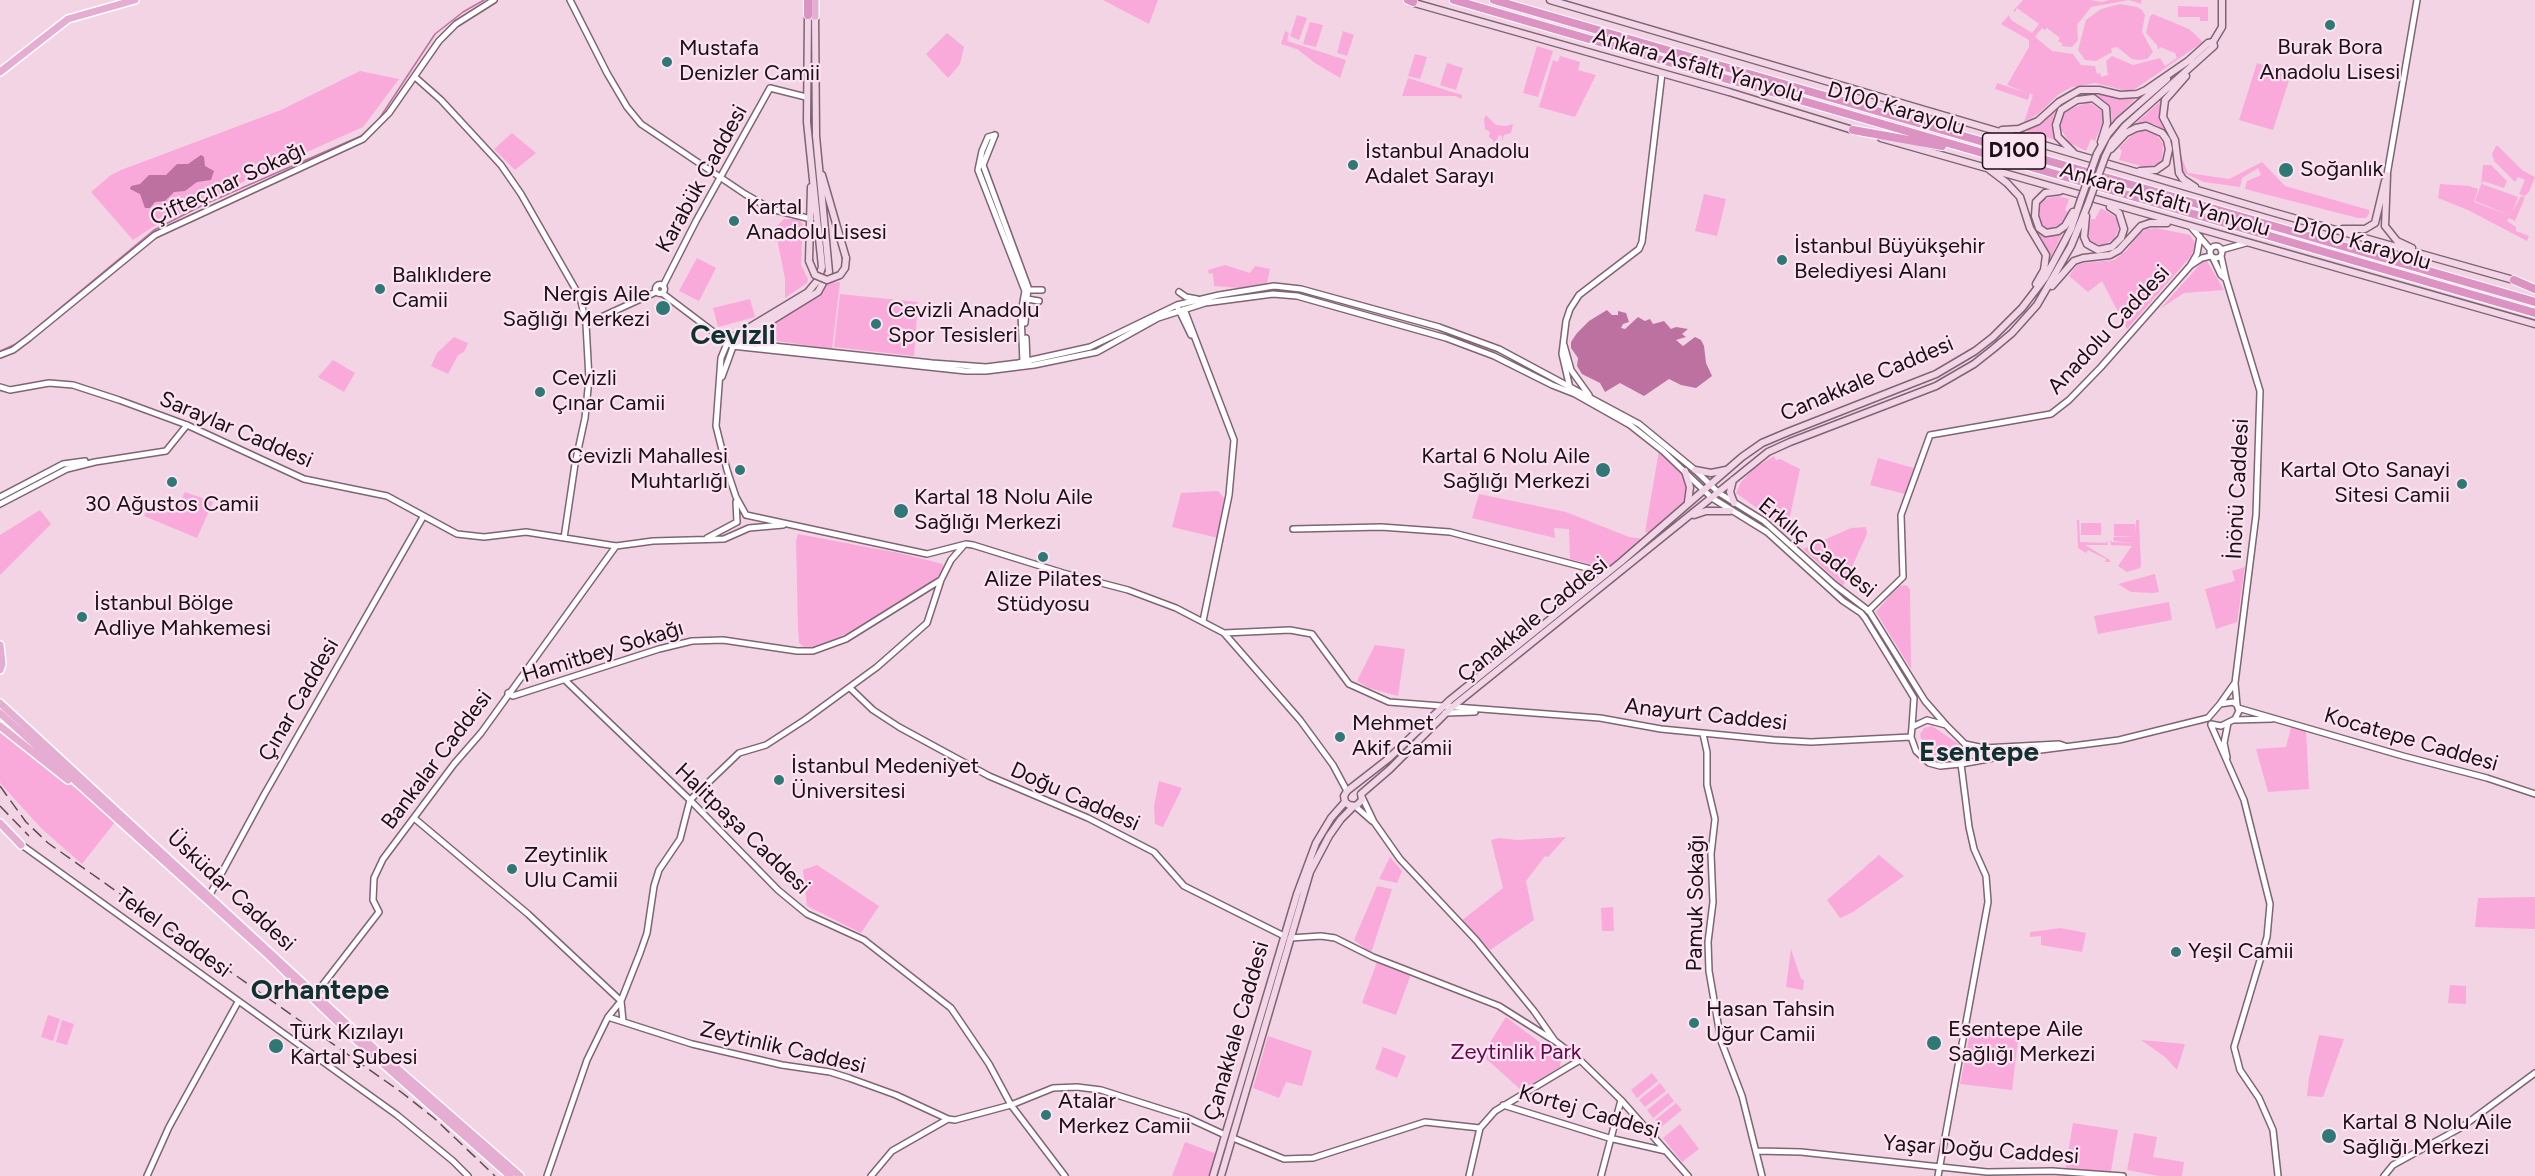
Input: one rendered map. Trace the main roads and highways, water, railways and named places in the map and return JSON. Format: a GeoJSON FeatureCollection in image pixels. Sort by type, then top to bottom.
{"type":"FeatureCollection","features":[{"type":"Feature","properties":{"kind":"highway"},"geometry":{"type":"LineString","coordinates":[[807,0],[812,15]]}},
{"type":"Feature","properties":{"kind":"highway","name":"D100 Karayolu"},"geometry":{"type":"LineString","coordinates":[[1454,0],[2535,313]]}},
{"type":"Feature","properties":{"kind":"highway","name":"D100 Karayolu"},"geometry":{"type":"LineString","coordinates":[[1494,0],[2535,302]]}},
{"type":"Feature","properties":{"kind":"highway"},"geometry":{"type":"LineString","coordinates":[[1852,130],[1900,137],[1996,157]]}},
{"type":"Feature","properties":{"kind":"highway"},"geometry":{"type":"LineString","coordinates":[[2514,280],[2535,288]]}},
{"type":"Feature","properties":{"kind":"main road"},"geometry":{"type":"LineString","coordinates":[[0,72],[68,19],[135,0]]}},
{"type":"Feature","properties":{"kind":"main road"},"geometry":{"type":"LineString","coordinates":[[814,158],[823,261],[818,280],[808,292],[731,342],[818,292],[829,272],[827,236],[806,97],[812,15],[816,0]]}},
{"type":"Feature","properties":{"kind":"main road","name":"Ankara Asfaltı Yanyolu"},"geometry":{"type":"LineString","coordinates":[[1550,0],[2135,172],[2514,280]]}},
{"type":"Feature","properties":{"kind":"main road"},"geometry":{"type":"LineString","coordinates":[[2201,190],[2183,179],[2179,172],[2176,163],[2175,140],[2165,122],[2163,111],[2165,100],[2171,91],[2214,46],[2213,42],[2222,27],[2222,0]]}},
{"type":"Feature","properties":{"kind":"main road","name":"Ankara Asfaltı Yanyolu"},"geometry":{"type":"LineString","coordinates":[[1408,1],[2104,203],[2535,324]]}},
{"type":"Feature","properties":{"kind":"main road"},"geometry":{"type":"LineString","coordinates":[[812,15],[815,105],[809,261],[815,275],[828,280],[840,275],[845,268],[846,258],[814,158]]}},
{"type":"Feature","properties":{"kind":"main road"},"geometry":{"type":"LineString","coordinates":[[2097,154],[2108,134],[2125,115],[2208,43],[2213,42]]}},
{"type":"Feature","properties":{"kind":"main road"},"geometry":{"type":"LineString","coordinates":[[2104,203],[2119,213],[2124,229],[2118,243],[2105,250],[2092,249],[2084,237],[2088,204],[2112,142],[2125,126],[2206,54]]}},
{"type":"Feature","properties":{"kind":"main road"},"geometry":{"type":"LineString","coordinates":[[1991,129],[2011,130],[2030,126],[2038,122],[2059,102],[2080,90],[2098,90],[2120,95],[2137,94],[2191,59]]}},
{"type":"Feature","properties":{"kind":"main road"},"geometry":{"type":"LineString","coordinates":[[2064,190],[2045,193],[2036,202],[2035,216],[2039,228],[2052,234],[2061,230],[2080,202],[2097,154],[2108,116],[2106,108],[2099,101],[2084,98],[2066,105],[2061,110],[2056,124],[2056,131],[2061,140],[2080,156]]}},
{"type":"Feature","properties":{"kind":"main road"},"geometry":{"type":"LineString","coordinates":[[2105,157],[2126,133],[2146,126],[2156,129],[2167,140],[2169,148],[2166,164],[2156,170],[2135,172]]}},
{"type":"Feature","properties":{"kind":"main road"},"geometry":{"type":"LineString","coordinates":[[1986,167],[2020,196],[2030,228],[2046,255],[2044,270],[2022,308]]}},
{"type":"Feature","properties":{"kind":"main road"},"geometry":{"type":"LineString","coordinates":[[2330,228],[2360,230],[2373,225],[2377,219],[2387,175],[2384,218],[2386,230],[2397,241],[2425,255]]}},
{"type":"Feature","properties":{"kind":"main road","name":"Canakkale Caddesi"},"geometry":{"type":"LineString","coordinates":[[1685,506],[1762,443],[1906,387],[1956,364],[1994,337],[2022,308],[2054,263],[2071,229],[2080,202]]}},
{"type":"Feature","properties":{"kind":"main road","name":"Canakkale Caddesi"},"geometry":{"type":"LineString","coordinates":[[1734,480],[1768,452],[1902,399],[1957,374],[1993,350],[2037,305],[2072,246],[2088,204]]}},
{"type":"Feature","properties":{"kind":"main road"},"geometry":{"type":"LineString","coordinates":[[2037,305],[2074,261],[2110,255],[2119,250],[2141,226],[2159,223],[2181,224]]}},
{"type":"Feature","properties":{"kind":"main road"},"geometry":{"type":"LineString","coordinates":[[752,330],[755,344]]}},
{"type":"Feature","properties":{"kind":"main road"},"geometry":{"type":"LineString","coordinates":[[1695,470],[1712,473],[1729,468]]}},
{"type":"Feature","properties":{"kind":"main road"},"geometry":{"type":"LineString","coordinates":[[1685,471],[1690,488],[1685,506]]}},
{"type":"Feature","properties":{"kind":"main road"},"geometry":{"type":"LineString","coordinates":[[1734,480],[1730,492],[1734,503]]}},
{"type":"Feature","properties":{"kind":"main road","name":"Çanakkale Caddesi"},"geometry":{"type":"LineString","coordinates":[[1362,795],[1390,770],[1444,710],[1463,699],[1575,606],[1734,480]]}},
{"type":"Feature","properties":{"kind":"main road","name":"Çanakkale Caddesi"},"geometry":{"type":"LineString","coordinates":[[1350,790],[1685,506]]}},
{"type":"Feature","properties":{"kind":"main road"},"geometry":{"type":"LineString","coordinates":[[1690,516],[1706,511],[1730,511]]}},
{"type":"Feature","properties":{"kind":"main road"},"geometry":{"type":"LineString","coordinates":[[0,645],[2,664],[0,670]]}},
{"type":"Feature","properties":{"kind":"main road"},"geometry":{"type":"LineString","coordinates":[[1463,699],[1461,704],[1464,708]]}},
{"type":"Feature","properties":{"kind":"main road","name":"Üsküdar Caddesi"},"geometry":{"type":"LineString","coordinates":[[0,703],[268,955],[510,1176]]}},
{"type":"Feature","properties":{"kind":"main road","name":"Üsküdar Caddesi"},"geometry":{"type":"LineString","coordinates":[[0,713],[208,898]]}},
{"type":"Feature","properties":{"kind":"main road"},"geometry":{"type":"LineString","coordinates":[[0,726],[50,768],[97,800]]}},
{"type":"Feature","properties":{"kind":"main road"},"geometry":{"type":"LineString","coordinates":[[1350,790],[1362,795],[1361,802],[1354,807],[1345,802],[1344,796],[1350,790]]}},
{"type":"Feature","properties":{"kind":"main road","name":"Çanakkale Caddesi"},"geometry":{"type":"LineString","coordinates":[[1214,1176],[1316,843],[1331,818],[1345,802]]}},
{"type":"Feature","properties":{"kind":"main road","name":"Çanakkale Caddesi"},"geometry":{"type":"LineString","coordinates":[[1221,1176],[1287,937],[1314,861],[1341,819],[1354,807]]}},
{"type":"Feature","properties":{"kind":"main road"},"geometry":{"type":"LineString","coordinates":[[0,827],[21,845]]}},
{"type":"Feature","properties":{"kind":"main road","name":"Üsküdar Caddesi"},"geometry":{"type":"LineString","coordinates":[[314,997],[520,1176]]}},
{"type":"Feature","properties":{"kind":"main road"},"geometry":{"type":"LineString","coordinates":[[1225,1135],[1233,1138]]}},
{"type":"Feature","properties":{"kind":"waterway"},"geometry":{"type":"LineString","coordinates":[[0,351],[18,343],[154,230],[205,204],[361,136],[379,119],[435,34],[463,12],[484,0]]}},
{"type":"Feature","properties":{"kind":"railway"},"geometry":{"type":"LineString","coordinates":[[0,786],[26,822],[48,843],[401,1092],[434,1118],[495,1176]]}},
{"type":"Feature","properties":{"kind":"railway"},"geometry":{"type":"LineString","coordinates":[[0,806],[29,836]]}},
{"type":"Feature","properties":{"kind":"place","name":"Burak Bora Anadolu Lisesi"},"geometry":{"type":"Point","coordinates":[2330,25]}},
{"type":"Feature","properties":{"kind":"place","name":"Mustafa Denizler Camii"},"geometry":{"type":"Point","coordinates":[667,62]}},
{"type":"Feature","properties":{"kind":"place","name":"İstanbul Anadolu Adalet Sarayı"},"geometry":{"type":"Point","coordinates":[1353,165]}},
{"type":"Feature","properties":{"kind":"place","name":"Soğanlık"},"geometry":{"type":"Point","coordinates":[2286,170]}},
{"type":"Feature","properties":{"kind":"place","name":"Kartal Anadolu Lisesi"},"geometry":{"type":"Point","coordinates":[734,221]}},
{"type":"Feature","properties":{"kind":"place","name":"İstanbul Büyükşehir Belediyesi Alanı"},"geometry":{"type":"Point","coordinates":[1782,260]}},
{"type":"Feature","properties":{"kind":"place","name":"Balıklıdere Camii"},"geometry":{"type":"Point","coordinates":[380,289]}},
{"type":"Feature","properties":{"kind":"place","name":"Nergis Aile Sağlığı Merkezi"},"geometry":{"type":"Point","coordinates":[663,308]}},
{"type":"Feature","properties":{"kind":"place","name":"Cevizli Anadolu Spor Tesisleri"},"geometry":{"type":"Point","coordinates":[876,324]}},
{"type":"Feature","properties":{"kind":"place","name":"Cevizli Çınar Camii"},"geometry":{"type":"Point","coordinates":[540,392]}},
{"type":"Feature","properties":{"kind":"place","name":"Cevizli Mahallesi Muhtarlığı"},"geometry":{"type":"Point","coordinates":[740,470]}},
{"type":"Feature","properties":{"kind":"place","name":"Kartal 6 Nolu Aile Sağlığı Merkezi"},"geometry":{"type":"Point","coordinates":[1603,470]}},
{"type":"Feature","properties":{"kind":"place","name":"30 Ağustos Camii"},"geometry":{"type":"Point","coordinates":[172,482]}},
{"type":"Feature","properties":{"kind":"place","name":"Kartal Oto Sanayi Sitesi Camii"},"geometry":{"type":"Point","coordinates":[2462,484]}},
{"type":"Feature","properties":{"kind":"place","name":"Kartal 18 Nolu Aile Sağlığı Merkezi"},"geometry":{"type":"Point","coordinates":[901,511]}},
{"type":"Feature","properties":{"kind":"place","name":"Alize Pilates Stüdyosu"},"geometry":{"type":"Point","coordinates":[1043,557]}},
{"type":"Feature","properties":{"kind":"place","name":"İstanbul Bölge Adliye Mahkemesi"},"geometry":{"type":"Point","coordinates":[82,617]}},
{"type":"Feature","properties":{"kind":"place","name":"Mehmet Akif Camii"},"geometry":{"type":"Point","coordinates":[1340,737]}},
{"type":"Feature","properties":{"kind":"place","name":"İstanbul Medeniyet Üniversitesi"},"geometry":{"type":"Point","coordinates":[779,780]}},
{"type":"Feature","properties":{"kind":"place","name":"Zeytinlik Ulu Camii"},"geometry":{"type":"Point","coordinates":[512,869]}},
{"type":"Feature","properties":{"kind":"place","name":"Yeşil Camii"},"geometry":{"type":"Point","coordinates":[2176,952]}},
{"type":"Feature","properties":{"kind":"place","name":"Hasan Tahsin Uğur Camii"},"geometry":{"type":"Point","coordinates":[1694,1023]}},
{"type":"Feature","properties":{"kind":"place","name":"Esentepe Aile Sağlığı Merkezi"},"geometry":{"type":"Point","coordinates":[1934,1043]}},
{"type":"Feature","properties":{"kind":"place","name":"Türk Kızılayı Kartal Şubesi"},"geometry":{"type":"Point","coordinates":[276,1046]}},
{"type":"Feature","properties":{"kind":"place","name":"Atalar Merkez Camii"},"geometry":{"type":"Point","coordinates":[1046,1115]}},
{"type":"Feature","properties":{"kind":"place","name":"Kartal 8 Nolu Aile Sağlığı Merkezi"},"geometry":{"type":"Point","coordinates":[2329,1136]}},
{"type":"Feature","properties":{"kind":"district","name":"Cevizli"},"geometry":{"type":"Point","coordinates":[733,336]}},
{"type":"Feature","properties":{"kind":"district","name":"Esentepe"},"geometry":{"type":"Point","coordinates":[1979,753]}},
{"type":"Feature","properties":{"kind":"district","name":"Orhantepe"},"geometry":{"type":"Point","coordinates":[320,991]}},
{"type":"Feature","properties":{"kind":"park label","name":"Zeytinlik Park"},"geometry":{"type":"Point","coordinates":[1516,1053]}}]}
